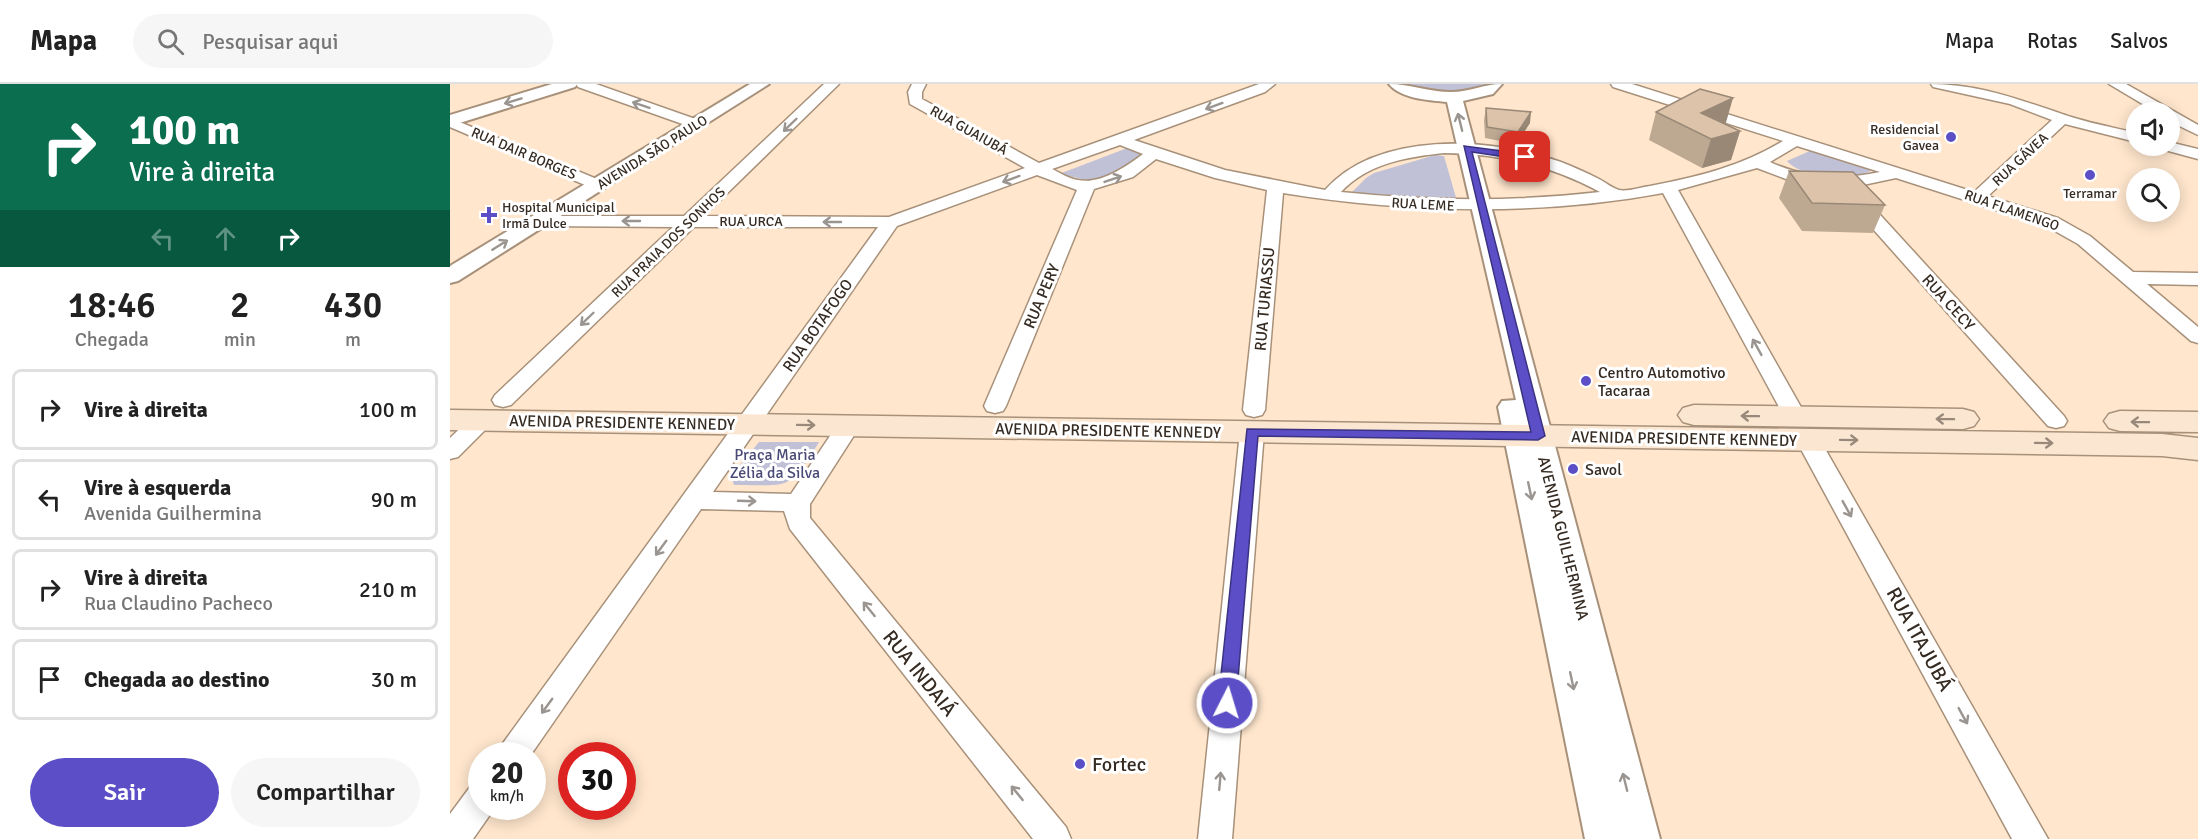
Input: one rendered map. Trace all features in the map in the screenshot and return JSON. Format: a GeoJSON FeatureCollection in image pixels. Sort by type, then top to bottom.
{"type":"FeatureCollection","features":[{"type":"Feature","properties":{"kind":"main road","name":"AVENIDA PRESIDENTE KENNEDY"},"geometry":{"type":"LineString","coordinates":[[450,399],[493,410],[754,414],[994,406],[1253,421]]}},
{"type":"Feature","properties":{"kind":"main road","name":"AVENIDA PRESIDENTE KENNEDY"},"geometry":{"type":"LineString","coordinates":[[450,420],[493,410]]}},
{"type":"Feature","properties":{"kind":"main road","name":"AVENIDA PRESIDENTE KENNEDY"},"geometry":{"type":"LineString","coordinates":[[754,414],[848,426],[1253,421],[1802,428],[2162,445],[2198,449]]}},
{"type":"Feature","properties":{"kind":"main road","name":"AVENIDA PRESIDENTE KENNEDY"},"geometry":{"type":"LineString","coordinates":[[1802,428],[2056,421],[2198,422]]}},
{"type":"Feature","properties":{"kind":"street"},"geometry":{"type":"LineString","coordinates":[[450,121],[569,84]]}},
{"type":"Feature","properties":{"kind":"street"},"geometry":{"type":"LineString","coordinates":[[583,84],[696,124]]}},
{"type":"Feature","properties":{"kind":"street","name":"AVENIDA SÃO PAULO"},"geometry":{"type":"LineString","coordinates":[[450,276],[761,84]]}},
{"type":"Feature","properties":{"kind":"street","name":"RUA PRAIA DOS SONHOS"},"geometry":{"type":"LineString","coordinates":[[450,451],[832,84]]}},
{"type":"Feature","properties":{"kind":"street","name":"RUA GUAIUBÁ"},"geometry":{"type":"LineString","coordinates":[[919,84],[915,92],[915,100],[1038,169]]}},
{"type":"Feature","properties":{"kind":"street"},"geometry":{"type":"LineString","coordinates":[[891,222],[1121,140],[1260,89],[1268,84]]}},
{"type":"Feature","properties":{"kind":"street"},"geometry":{"type":"LineString","coordinates":[[1397,84],[1416,93],[1447,96],[1486,91],[1494,84]]}},
{"type":"Feature","properties":{"kind":"street","name":"RUA FLAMENGO"},"geometry":{"type":"LineString","coordinates":[[1618,84],[1899,172],[2063,227],[2084,240],[2198,337]]}},
{"type":"Feature","properties":{"kind":"street"},"geometry":{"type":"LineString","coordinates":[[1938,84],[2014,101],[2062,119],[2126,135]]}},
{"type":"Feature","properties":{"kind":"street"},"geometry":{"type":"LineString","coordinates":[[2116,84],[2147,102]]}},
{"type":"Feature","properties":{"kind":"street","name":"AVENIDA GUILHERMINA"},"geometry":{"type":"LineString","coordinates":[[1447,96],[1525,425],[1639,839]]}},
{"type":"Feature","properties":{"kind":"street","name":"RUA GÁVEA"},"geometry":{"type":"LineString","coordinates":[[1977,198],[2062,119]]}},
{"type":"Feature","properties":{"kind":"street","name":"RUA DAIR BORGES"},"geometry":{"type":"LineString","coordinates":[[450,121],[598,185]]}},
{"type":"Feature","properties":{"kind":"street"},"geometry":{"type":"LineString","coordinates":[[2180,121],[2198,131]]}},
{"type":"Feature","properties":{"kind":"street","name":"RUA LEME"},"geometry":{"type":"LineString","coordinates":[[1121,140],[1153,154],[1226,176],[1275,187],[1328,196],[1397,203],[1473,205],[1620,197],[1669,189],[1757,162],[1795,141]]}},
{"type":"Feature","properties":{"kind":"street"},"geometry":{"type":"LineString","coordinates":[[1328,196],[1347,176],[1380,161],[1458,148],[1506,153],[1544,161],[1620,197]]}},
{"type":"Feature","properties":{"kind":"street"},"geometry":{"type":"LineString","coordinates":[[2180,149],[2198,153]]}},
{"type":"Feature","properties":{"kind":"street"},"geometry":{"type":"LineString","coordinates":[[1038,169],[1074,185],[1087,186],[1127,174],[1153,154]]}},
{"type":"Feature","properties":{"kind":"street"},"geometry":{"type":"LineString","coordinates":[[1757,162],[1774,171],[1807,180],[1841,183],[1867,182],[1899,172]]}},
{"type":"Feature","properties":{"kind":"street","name":"RUA CECY"},"geometry":{"type":"LineString","coordinates":[[1841,183],[2056,421]]}},
{"type":"Feature","properties":{"kind":"street","name":"RUA PERY"},"geometry":{"type":"LineString","coordinates":[[994,406],[1087,186]]}},
{"type":"Feature","properties":{"kind":"street","name":"RUA TURIASSU"},"geometry":{"type":"LineString","coordinates":[[1215,839],[1275,187]]}},
{"type":"Feature","properties":{"kind":"street","name":"RUA ITAJUBÁ"},"geometry":{"type":"LineString","coordinates":[[1669,189],[2031,839]]}},
{"type":"Feature","properties":{"kind":"street","name":"RUA URCA"},"geometry":{"type":"LineString","coordinates":[[539,221],[891,222]]}},
{"type":"Feature","properties":{"kind":"street","name":"RUA BOTAFOGO"},"geometry":{"type":"LineString","coordinates":[[522,742],[891,222]]}},
{"type":"Feature","properties":{"kind":"street"},"geometry":{"type":"LineString","coordinates":[[2128,278],[2198,279]]}},
{"type":"Feature","properties":{"kind":"street","name":"AVENIDA GUILHERMINA"},"geometry":{"type":"LineString","coordinates":[[1525,425],[1606,839]]}},
{"type":"Feature","properties":{"kind":"street"},"geometry":{"type":"LineString","coordinates":[[695,500],[798,503],[848,426]]}},
{"type":"Feature","properties":{"kind":"street","name":"RUA INDAIÁ"},"geometry":{"type":"LineString","coordinates":[[798,503],[796,514],[799,522],[1054,839]]}},
{"type":"Feature","properties":{"kind":"street"},"geometry":{"type":"LineString","coordinates":[[452,839],[468,817]]}},
{"type":"Feature","properties":{"kind":"green space"},"geometry":{"type":"Polygon","coordinates":[[[1404,84],[1492,85],[1460,94],[1404,86],[1404,84]]]}},
{"type":"Feature","properties":{"kind":"green space"},"geometry":{"type":"Polygon","coordinates":[[[1130,147],[1145,152],[1126,172],[1092,181],[1059,174],[1130,147]]]}},
{"type":"Feature","properties":{"kind":"green space"},"geometry":{"type":"Polygon","coordinates":[[[1812,150],[1875,169],[1855,175],[1830,177],[1805,172],[1787,161],[1812,150]]]}},
{"type":"Feature","properties":{"kind":"green space"},"geometry":{"type":"Polygon","coordinates":[[[1435,155],[1444,156],[1457,201],[1356,195],[1352,192],[1374,173],[1435,155]]]}},
{"type":"Feature","properties":{"kind":"green space","name":"Praça Maria Zélia da Silva"},"geometry":{"type":"Polygon","coordinates":[[[759,442],[819,442],[794,478],[778,485],[734,485],[731,476],[759,442]]]}},
{"type":"Feature","properties":{"kind":"building"},"geometry":{"type":"Polygon","coordinates":[[[1700,89],[1733,98],[1701,113],[1740,131],[1711,139],[1656,112],[1700,89]]]}},
{"type":"Feature","properties":{"kind":"building"},"geometry":{"type":"Polygon","coordinates":[[[1486,108],[1531,112],[1518,132],[1487,127],[1486,108]]]}},
{"type":"Feature","properties":{"kind":"building"},"geometry":{"type":"Polygon","coordinates":[[[1789,171],[1853,172],[1885,205],[1812,203],[1789,171]]]}},
{"type":"Feature","properties":{"kind":"place","name":"Residencial Gavea"},"geometry":{"type":"Point","coordinates":[1951,137]}},
{"type":"Feature","properties":{"kind":"place","name":"Terramar"},"geometry":{"type":"Point","coordinates":[2090,175]}},
{"type":"Feature","properties":{"kind":"place","name":"Hospital Municipal Irmã Dulce"},"geometry":{"type":"Point","coordinates":[489,215]}},
{"type":"Feature","properties":{"kind":"place","name":"Centro Automotivo Tacaraa"},"geometry":{"type":"Point","coordinates":[1586,381]}},
{"type":"Feature","properties":{"kind":"place","name":"Savol"},"geometry":{"type":"Point","coordinates":[1573,469]}},
{"type":"Feature","properties":{"kind":"place","name":"Fortec"},"geometry":{"type":"Point","coordinates":[1080,764]}},
{"type":"Feature","properties":{"kind":"route"},"geometry":{"type":"LineString","coordinates":[[1227,703],[1252,432],[1538,436],[1467,148],[1525,157]]}}]}
